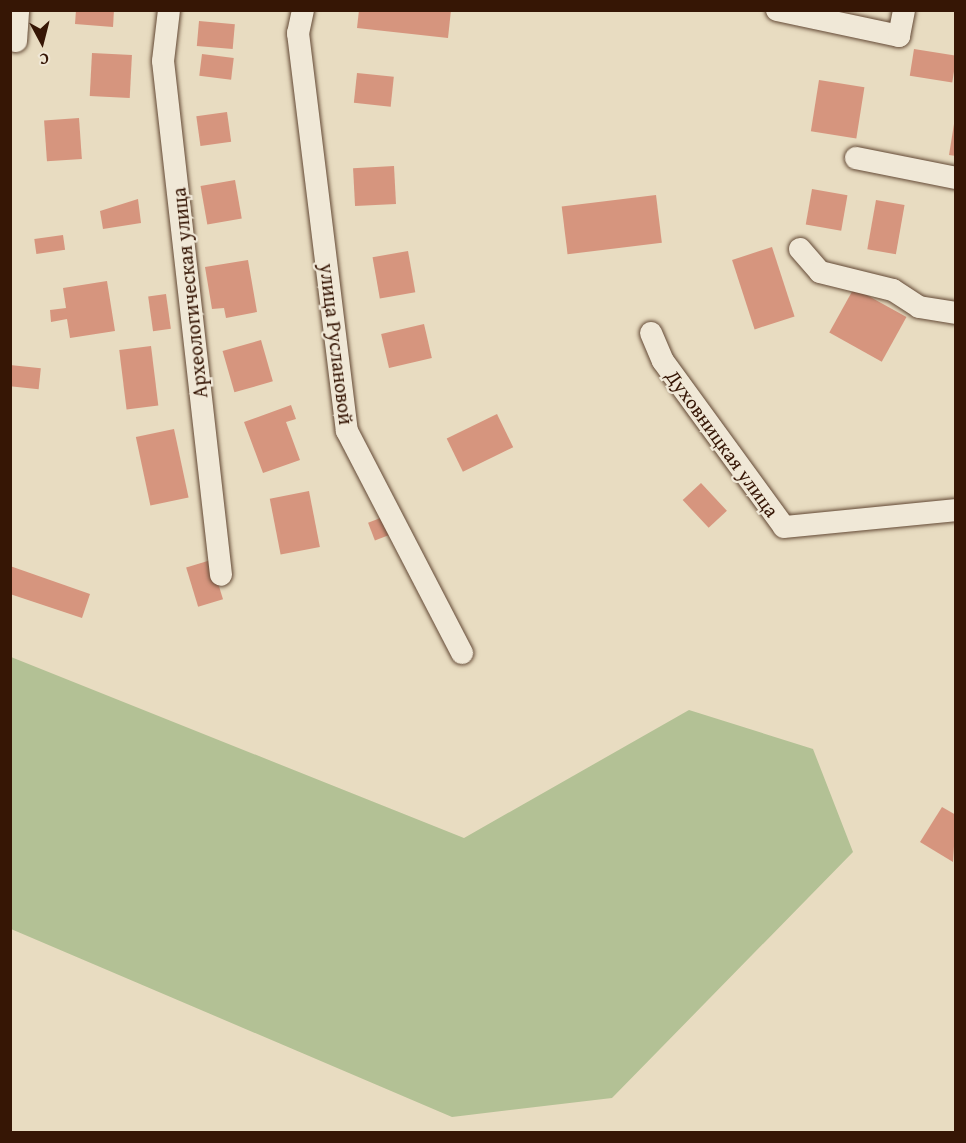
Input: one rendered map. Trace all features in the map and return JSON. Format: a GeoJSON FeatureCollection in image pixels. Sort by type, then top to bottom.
{"type":"FeatureCollection","features":[{"type":"Feature","properties":{"kind":"street"},"geometry":{"type":"LineString","coordinates":[[15,41],[18,10]]}},
{"type":"Feature","properties":{"kind":"street","name":"Археологическая улица"},"geometry":{"type":"LineString","coordinates":[[169,10],[163,61],[221,575]]}},
{"type":"Feature","properties":{"kind":"street","name":"улица Руслановой"},"geometry":{"type":"LineString","coordinates":[[303,10],[298,33],[347,431],[462,653]]}},
{"type":"Feature","properties":{"kind":"street"},"geometry":{"type":"LineString","coordinates":[[777,10],[899,36],[904,10]]}},
{"type":"Feature","properties":{"kind":"street"},"geometry":{"type":"LineString","coordinates":[[856,158],[956,178]]}},
{"type":"Feature","properties":{"kind":"street"},"geometry":{"type":"LineString","coordinates":[[800,249],[820,272],[893,290],[919,307],[956,313]]}},
{"type":"Feature","properties":{"kind":"street","name":"Духовницкая улица"},"geometry":{"type":"LineString","coordinates":[[651,333],[663,361],[784,527],[956,510]]}},
{"type":"Feature","properties":{"kind":"green space"},"geometry":{"type":"Polygon","coordinates":[[[11,657],[464,838],[689,710],[813,749],[853,852],[612,1098],[452,1117],[11,929],[11,657]]]}},
{"type":"Feature","properties":{"kind":"building"},"geometry":{"type":"Polygon","coordinates":[[[76,10],[114,10],[113,27],[75,24],[76,10]]]}},
{"type":"Feature","properties":{"kind":"building"},"geometry":{"type":"Polygon","coordinates":[[[359,10],[451,10],[448,38],[357,28],[359,10]]]}},
{"type":"Feature","properties":{"kind":"building"},"geometry":{"type":"Polygon","coordinates":[[[199,21],[235,24],[233,49],[197,46],[199,21]]]}},
{"type":"Feature","properties":{"kind":"building"},"geometry":{"type":"Polygon","coordinates":[[[914,49],[956,56],[952,82],[910,76],[914,49]]]}},
{"type":"Feature","properties":{"kind":"building"},"geometry":{"type":"Polygon","coordinates":[[[92,53],[132,55],[130,98],[90,96],[92,53]]]}},
{"type":"Feature","properties":{"kind":"building"},"geometry":{"type":"Polygon","coordinates":[[[202,54],[234,58],[231,80],[199,76],[202,54]]]}},
{"type":"Feature","properties":{"kind":"building"},"geometry":{"type":"Polygon","coordinates":[[[357,73],[394,77],[391,107],[354,103],[357,73]]]}},
{"type":"Feature","properties":{"kind":"building"},"geometry":{"type":"Polygon","coordinates":[[[819,80],[864,87],[856,139],[811,131],[819,80]]]}},
{"type":"Feature","properties":{"kind":"building"},"geometry":{"type":"Polygon","coordinates":[[[227,112],[231,142],[200,146],[196,116],[227,112]]]}},
{"type":"Feature","properties":{"kind":"building"},"geometry":{"type":"Polygon","coordinates":[[[79,118],[82,159],[47,161],[44,120],[79,118]]]}},
{"type":"Feature","properties":{"kind":"building"},"geometry":{"type":"Polygon","coordinates":[[[954,124],[956,124],[956,156],[949,155],[954,124]]]}},
{"type":"Feature","properties":{"kind":"building"},"geometry":{"type":"Polygon","coordinates":[[[394,166],[396,204],[355,206],[353,168],[394,166]]]}},
{"type":"Feature","properties":{"kind":"building"},"geometry":{"type":"Polygon","coordinates":[[[235,180],[242,218],[207,224],[201,186],[235,180]]]}},
{"type":"Feature","properties":{"kind":"building"},"geometry":{"type":"Polygon","coordinates":[[[812,189],[847,195],[841,231],[806,224],[812,189]]]}},
{"type":"Feature","properties":{"kind":"building"},"geometry":{"type":"Polygon","coordinates":[[[656,195],[662,243],[568,254],[562,207],[656,195]]]}},
{"type":"Feature","properties":{"kind":"building"},"geometry":{"type":"Polygon","coordinates":[[[138,199],[141,223],[103,229],[100,211],[138,199]]]}},
{"type":"Feature","properties":{"kind":"building"},"geometry":{"type":"Polygon","coordinates":[[[876,200],[905,205],[896,254],[867,249],[876,200]]]}},
{"type":"Feature","properties":{"kind":"building"},"geometry":{"type":"Polygon","coordinates":[[[63,235],[65,250],[36,254],[34,239],[63,235]]]}},
{"type":"Feature","properties":{"kind":"building"},"geometry":{"type":"Polygon","coordinates":[[[772,247],[795,316],[755,329],[732,260],[772,247]]]}},
{"type":"Feature","properties":{"kind":"building"},"geometry":{"type":"Polygon","coordinates":[[[408,251],[415,292],[380,299],[373,257],[408,251]]]}},
{"type":"Feature","properties":{"kind":"building"},"geometry":{"type":"Polygon","coordinates":[[[248,260],[257,312],[226,318],[224,308],[212,309],[205,267],[248,260]]]}},
{"type":"Feature","properties":{"kind":"building"},"geometry":{"type":"Polygon","coordinates":[[[107,281],[115,331],[70,338],[67,319],[51,322],[50,310],[66,308],[63,288],[107,281]]]}},
{"type":"Feature","properties":{"kind":"building"},"geometry":{"type":"Polygon","coordinates":[[[854,288],[906,317],[882,362],[829,333],[854,288]]]}},
{"type":"Feature","properties":{"kind":"building"},"geometry":{"type":"Polygon","coordinates":[[[166,294],[171,329],[153,331],[148,297],[166,294]]]}},
{"type":"Feature","properties":{"kind":"building"},"geometry":{"type":"Polygon","coordinates":[[[424,324],[432,358],[389,368],[381,334],[424,324]]]}},
{"type":"Feature","properties":{"kind":"building"},"geometry":{"type":"Polygon","coordinates":[[[261,340],[273,381],[234,392],[223,351],[261,340]]]}},
{"type":"Feature","properties":{"kind":"building"},"geometry":{"type":"Polygon","coordinates":[[[151,346],[158,406],[127,409],[119,350],[151,346]]]}},
{"type":"Feature","properties":{"kind":"building"},"geometry":{"type":"Polygon","coordinates":[[[10,365],[41,368],[39,389],[10,386],[10,365]]]}},
{"type":"Feature","properties":{"kind":"building"},"geometry":{"type":"Polygon","coordinates":[[[291,405],[296,419],[286,422],[300,460],[263,473],[244,422],[291,405]]]}},
{"type":"Feature","properties":{"kind":"building"},"geometry":{"type":"Polygon","coordinates":[[[497,414],[513,447],[463,472],[447,439],[497,414]]]}},
{"type":"Feature","properties":{"kind":"building"},"geometry":{"type":"Polygon","coordinates":[[[174,429],[189,497],[150,506],[136,437],[174,429]]]}},
{"type":"Feature","properties":{"kind":"building"},"geometry":{"type":"Polygon","coordinates":[[[701,483],[727,511],[709,528],[683,500],[701,483]]]}},
{"type":"Feature","properties":{"kind":"building"},"geometry":{"type":"Polygon","coordinates":[[[309,491],[320,547],[281,555],[270,499],[309,491]]]}},
{"type":"Feature","properties":{"kind":"building"},"geometry":{"type":"Polygon","coordinates":[[[383,517],[390,535],[375,540],[368,523],[383,517]]]}},
{"type":"Feature","properties":{"kind":"building"},"geometry":{"type":"Polygon","coordinates":[[[211,560],[223,599],[198,607],[186,568],[211,560]]]}},
{"type":"Feature","properties":{"kind":"building"},"geometry":{"type":"Polygon","coordinates":[[[10,566],[90,594],[82,618],[10,594],[10,566]]]}},
{"type":"Feature","properties":{"kind":"building"},"geometry":{"type":"Polygon","coordinates":[[[942,807],[956,815],[953,862],[920,842],[942,807]]]}}]}
